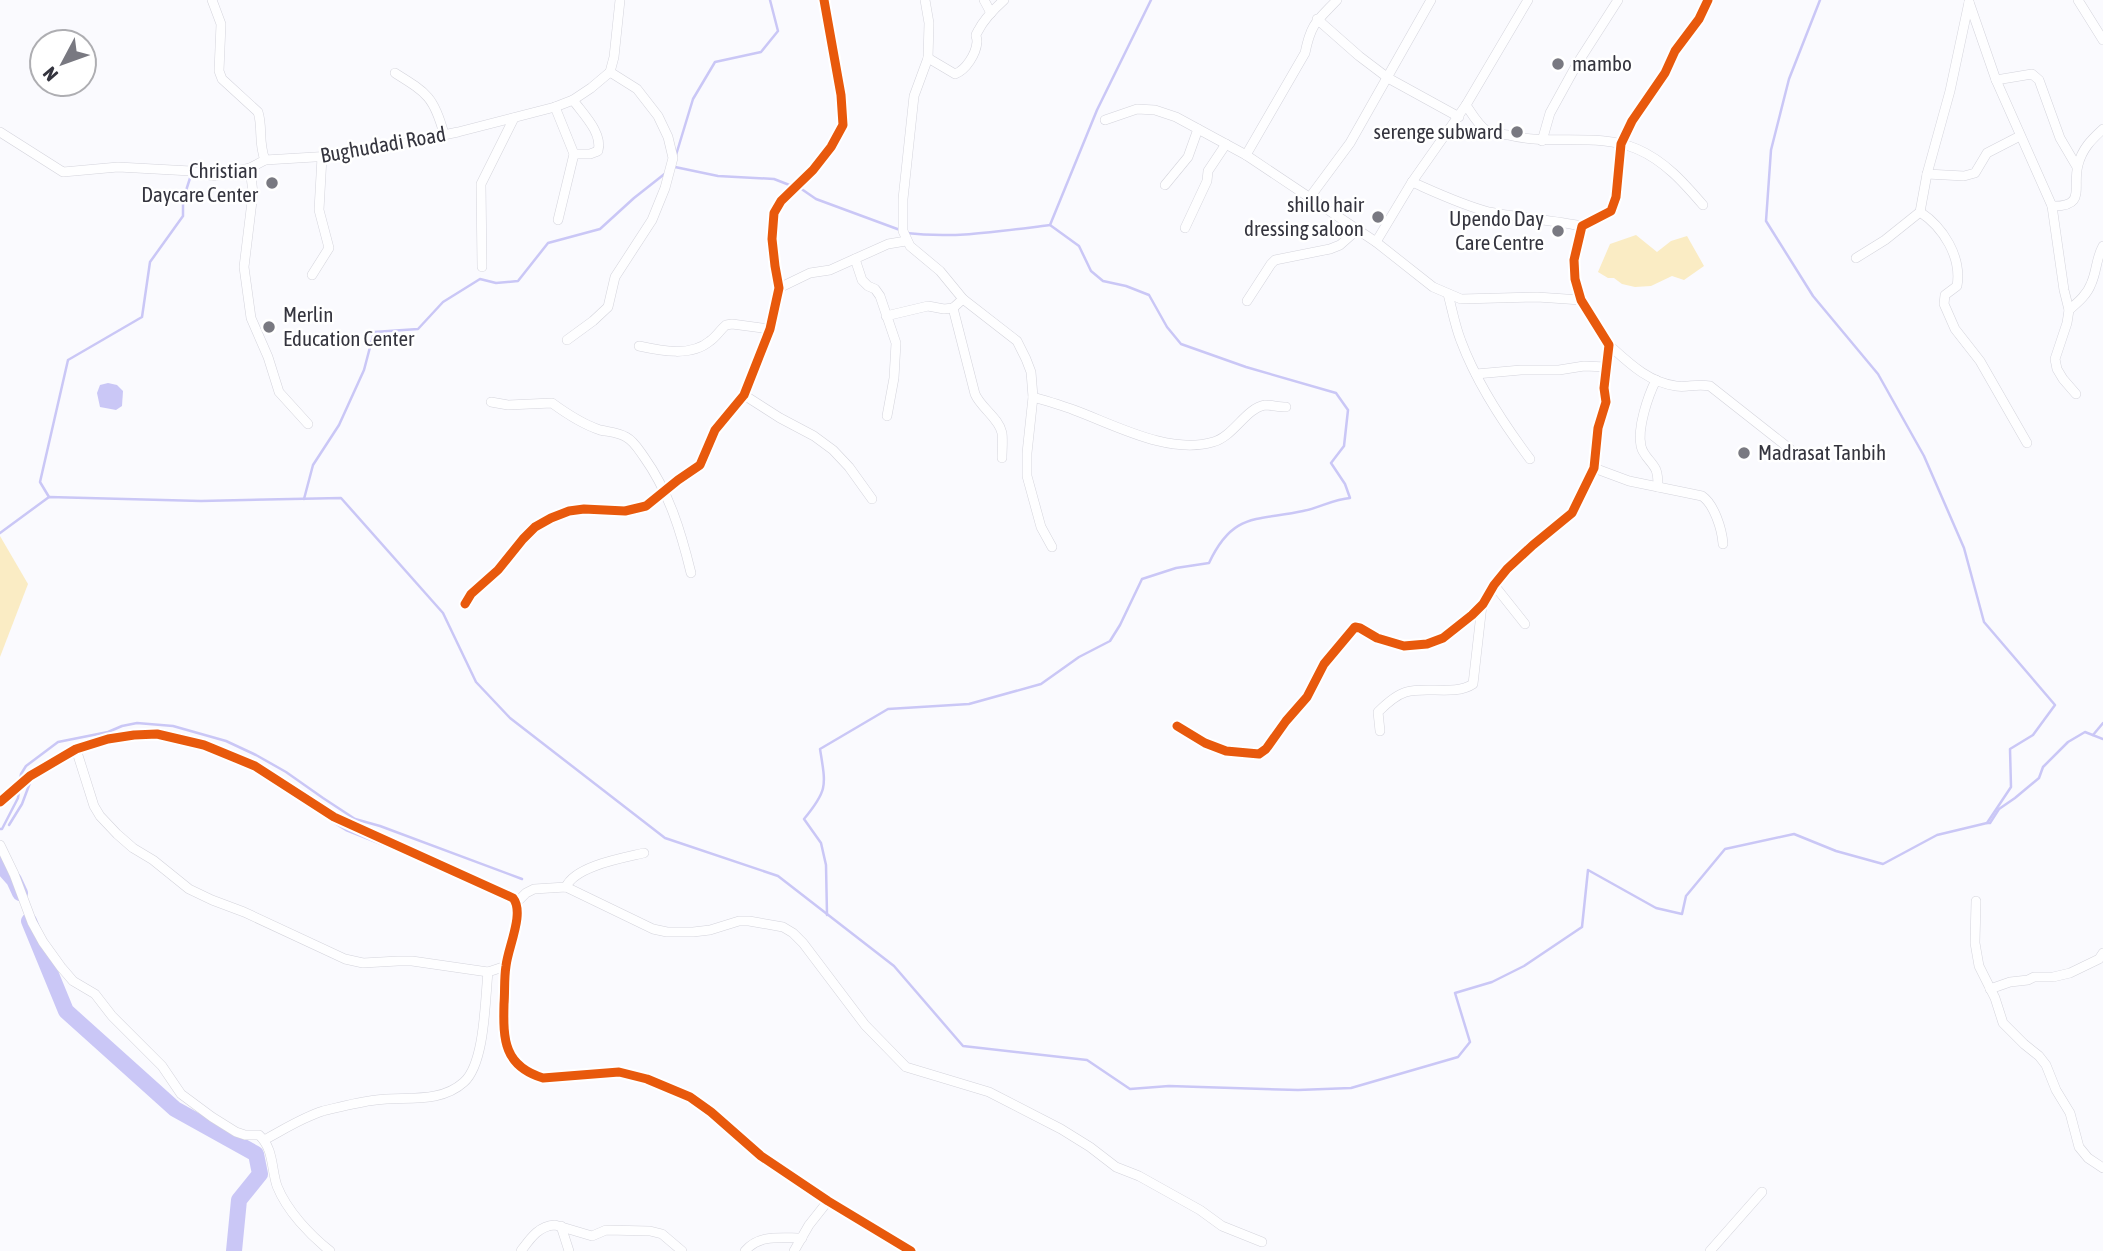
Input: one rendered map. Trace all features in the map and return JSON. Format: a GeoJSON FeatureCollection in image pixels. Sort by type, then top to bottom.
{"type":"FeatureCollection","features":[{"type":"Feature","properties":{"kind":"street"},"geometry":{"type":"LineString","coordinates":[[212,0],[221,24],[219,71],[222,79],[258,112],[260,146],[265,160]]}},
{"type":"Feature","properties":{"kind":"street"},"geometry":{"type":"LineString","coordinates":[[567,340],[608,307],[615,277],[652,220],[673,158],[668,137],[658,116],[637,89],[610,72],[620,0]]}},
{"type":"Feature","properties":{"kind":"street"},"geometry":{"type":"LineString","coordinates":[[465,604],[471,594],[498,570],[535,527],[551,518],[584,509],[625,511],[646,506],[700,465],[715,430],[744,395],[770,329],[779,288],[772,239],[774,213],[781,201],[831,147],[844,125],[824,0]]}},
{"type":"Feature","properties":{"kind":"street"},"geometry":{"type":"LineString","coordinates":[[925,0],[929,23],[928,58],[914,96],[903,199],[903,231],[906,241],[949,280],[963,299],[1017,341],[1026,359],[1031,372],[1033,397],[1027,476],[1041,527],[1052,547]]}},
{"type":"Feature","properties":{"kind":"street"},"geometry":{"type":"LineString","coordinates":[[984,0],[991,13]]}},
{"type":"Feature","properties":{"kind":"street"},"geometry":{"type":"LineString","coordinates":[[928,58],[955,74],[961,72],[976,46],[978,32],[1004,0]]}},
{"type":"Feature","properties":{"kind":"street"},"geometry":{"type":"LineString","coordinates":[[1246,155],[1305,53],[1308,36],[1317,19],[1337,0]]}},
{"type":"Feature","properties":{"kind":"street"},"geometry":{"type":"LineString","coordinates":[[1310,197],[1350,143],[1431,0]]}},
{"type":"Feature","properties":{"kind":"street"},"geometry":{"type":"LineString","coordinates":[[1376,242],[1412,182],[1466,105],[1528,0]]}},
{"type":"Feature","properties":{"kind":"street"},"geometry":{"type":"LineString","coordinates":[[1542,141],[1550,113],[1577,64],[1618,0]]}},
{"type":"Feature","properties":{"kind":"street"},"geometry":{"type":"LineString","coordinates":[[1412,182],[1450,200],[1518,217],[1582,226],[1611,211],[1616,197],[1621,144],[1637,113],[1665,73],[1675,51],[1699,19],[1708,0]]}},
{"type":"Feature","properties":{"kind":"street"},"geometry":{"type":"LineString","coordinates":[[2078,0],[2103,40]]}},
{"type":"Feature","properties":{"kind":"street"},"geometry":{"type":"LineString","coordinates":[[1969,1],[1996,80],[2052,206],[2068,310],[2067,323],[2055,359],[2057,369],[2076,394]]}},
{"type":"Feature","properties":{"kind":"street"},"geometry":{"type":"LineString","coordinates":[[1856,258],[1885,240],[1920,212],[1969,1]]}},
{"type":"Feature","properties":{"kind":"street"},"geometry":{"type":"LineString","coordinates":[[1317,19],[1388,78],[1458,117]]}},
{"type":"Feature","properties":{"kind":"street","name":"Bughudadi Road"},"geometry":{"type":"LineString","coordinates":[[0,132],[63,172],[118,167],[191,171],[214,176],[250,168],[265,160],[348,155],[514,118],[573,100],[610,72]]}},
{"type":"Feature","properties":{"kind":"street"},"geometry":{"type":"LineString","coordinates":[[395,73],[420,88],[431,99],[438,111],[444,134]]}},
{"type":"Feature","properties":{"kind":"street"},"geometry":{"type":"LineString","coordinates":[[1996,80],[2032,74],[2039,80],[2060,138],[2077,167]]}},
{"type":"Feature","properties":{"kind":"street"},"geometry":{"type":"LineString","coordinates":[[573,100],[596,133],[599,146],[598,151],[590,154],[574,154]]}},
{"type":"Feature","properties":{"kind":"street"},"geometry":{"type":"LineString","coordinates":[[1466,105],[1475,119],[1488,131],[1523,139],[1585,140],[1635,148],[1662,162],[1703,205]]}},
{"type":"Feature","properties":{"kind":"street"},"geometry":{"type":"LineString","coordinates":[[555,107],[574,154],[558,220]]}},
{"type":"Feature","properties":{"kind":"street"},"geometry":{"type":"LineString","coordinates":[[1105,120],[1137,110],[1154,110],[1176,117],[1246,155],[1376,242],[1433,286],[1461,299],[1581,299]]}},
{"type":"Feature","properties":{"kind":"street"},"geometry":{"type":"LineString","coordinates":[[482,267],[481,184],[514,118]]}},
{"type":"Feature","properties":{"kind":"street"},"geometry":{"type":"LineString","coordinates":[[1165,185],[1188,157],[1198,129]]}},
{"type":"Feature","properties":{"kind":"street"},"geometry":{"type":"LineString","coordinates":[[2052,206],[2065,206],[2074,201],[2077,192],[2077,167],[2088,142],[2103,130]]}},
{"type":"Feature","properties":{"kind":"street"},"geometry":{"type":"LineString","coordinates":[[1927,174],[1964,176],[1975,173],[1987,153],[2020,136]]}},
{"type":"Feature","properties":{"kind":"street"},"geometry":{"type":"LineString","coordinates":[[1185,228],[1203,192],[1208,172],[1226,144]]}},
{"type":"Feature","properties":{"kind":"street"},"geometry":{"type":"LineString","coordinates":[[312,275],[329,248],[319,209],[322,157]]}},
{"type":"Feature","properties":{"kind":"street"},"geometry":{"type":"LineString","coordinates":[[250,168],[253,193],[244,267],[251,318],[279,392],[308,425]]}},
{"type":"Feature","properties":{"kind":"street"},"geometry":{"type":"LineString","coordinates":[[1920,212],[1934,221],[1953,253],[1958,278],[1956,286],[1945,295],[1944,304],[1955,329],[1980,361],[2026,443]]}},
{"type":"Feature","properties":{"kind":"street"},"geometry":{"type":"LineString","coordinates":[[1582,226],[1574,260],[1575,279],[1581,299],[1609,345],[1647,377],[1678,387],[1698,384],[1710,386],[1790,449]]}},
{"type":"Feature","properties":{"kind":"street"},"geometry":{"type":"LineString","coordinates":[[1247,301],[1275,260],[1330,249],[1340,245],[1357,230]]}},
{"type":"Feature","properties":{"kind":"street"},"geometry":{"type":"LineString","coordinates":[[779,288],[810,273],[830,270],[888,244],[906,241]]}},
{"type":"Feature","properties":{"kind":"street"},"geometry":{"type":"LineString","coordinates":[[2068,310],[2080,301],[2091,286],[2096,260],[2103,246]]}},
{"type":"Feature","properties":{"kind":"street"},"geometry":{"type":"LineString","coordinates":[[855,259],[862,280],[880,296],[897,352],[887,416]]}},
{"type":"Feature","properties":{"kind":"street"},"geometry":{"type":"LineString","coordinates":[[1448,294],[1461,341],[1476,373],[1500,418],[1530,459]]}},
{"type":"Feature","properties":{"kind":"street"},"geometry":{"type":"LineString","coordinates":[[886,316],[928,306],[953,308],[963,299]]}},
{"type":"Feature","properties":{"kind":"street"},"geometry":{"type":"LineString","coordinates":[[953,308],[978,402],[1002,432],[1002,458]]}},
{"type":"Feature","properties":{"kind":"street"},"geometry":{"type":"LineString","coordinates":[[639,346],[670,352],[683,351],[713,340],[726,325],[770,329]]}},
{"type":"Feature","properties":{"kind":"street"},"geometry":{"type":"LineString","coordinates":[[1177,726],[1205,743],[1226,751],[1259,754],[1266,750],[1307,697],[1324,664],[1343,644],[1354,627],[1377,638],[1404,646],[1427,644],[1443,638],[1472,615],[1483,604],[1494,585],[1533,545],[1572,513],[1594,468],[1598,428],[1606,402],[1604,388],[1609,345]]}},
{"type":"Feature","properties":{"kind":"street"},"geometry":{"type":"LineString","coordinates":[[1476,373],[1607,367]]}},
{"type":"Feature","properties":{"kind":"street"},"geometry":{"type":"LineString","coordinates":[[1656,380],[1648,400],[1640,442],[1655,468],[1658,487]]}},
{"type":"Feature","properties":{"kind":"street"},"geometry":{"type":"LineString","coordinates":[[744,395],[833,450],[872,499]]}},
{"type":"Feature","properties":{"kind":"street"},"geometry":{"type":"LineString","coordinates":[[1033,397],[1165,443],[1184,446],[1212,443],[1222,439],[1256,408],[1265,405],[1286,407]]}},
{"type":"Feature","properties":{"kind":"street"},"geometry":{"type":"LineString","coordinates":[[491,402],[508,405],[552,403],[567,415],[630,439],[664,491],[684,541],[691,573]]}},
{"type":"Feature","properties":{"kind":"street"},"geometry":{"type":"LineString","coordinates":[[1594,468],[1629,481],[1702,496],[1708,500],[1719,525],[1723,544]]}},
{"type":"Feature","properties":{"kind":"street"},"geometry":{"type":"LineString","coordinates":[[1494,585],[1525,624]]}},
{"type":"Feature","properties":{"kind":"street"},"geometry":{"type":"LineString","coordinates":[[1380,731],[1378,712],[1404,692],[1449,690],[1474,684],[1483,604]]}},
{"type":"Feature","properties":{"kind":"street"},"geometry":{"type":"LineString","coordinates":[[0,802],[30,776],[76,749],[108,739],[134,735],[157,734],[204,745],[255,766],[349,825],[371,832],[508,894],[517,902],[519,912],[506,966],[503,1030],[509,1053],[520,1067],[543,1078],[619,1072],[647,1079],[690,1097],[761,1156],[906,1250]]}},
{"type":"Feature","properties":{"kind":"street"},"geometry":{"type":"LineString","coordinates":[[76,749],[94,806],[100,816],[125,841],[189,889],[345,960],[363,963],[412,961],[488,972],[506,966]]}},
{"type":"Feature","properties":{"kind":"street"},"geometry":{"type":"LineString","coordinates":[[0,845],[32,922],[61,967],[74,981],[95,994],[112,1016],[162,1066],[181,1094],[236,1132],[259,1135],[264,1140],[272,1155],[274,1174],[283,1198],[304,1226],[330,1251]]}},
{"type":"Feature","properties":{"kind":"street"},"geometry":{"type":"LineString","coordinates":[[566,887],[568,881],[579,873],[610,861],[644,853]]}},
{"type":"Feature","properties":{"kind":"street"},"geometry":{"type":"LineString","coordinates":[[517,902],[534,889],[566,887],[653,929],[667,932],[710,930],[739,921],[783,927],[803,943],[866,1026],[906,1067],[989,1092],[1061,1129],[1116,1167],[1139,1176],[1200,1210],[1222,1226],[1262,1242]]}},
{"type":"Feature","properties":{"kind":"street"},"geometry":{"type":"LineString","coordinates":[[1976,901],[1975,943],[1979,966],[2006,1027],[2039,1056],[2047,1067],[2056,1090],[2070,1113],[2079,1147],[2088,1158],[2103,1168]]}},
{"type":"Feature","properties":{"kind":"street"},"geometry":{"type":"LineString","coordinates":[[1990,989],[2034,977],[2070,973],[2099,959],[2103,953]]}},
{"type":"Feature","properties":{"kind":"street"},"geometry":{"type":"LineString","coordinates":[[264,1140],[320,1112],[372,1100],[416,1100],[445,1093],[465,1082],[474,1065],[481,1041],[488,972]]}},
{"type":"Feature","properties":{"kind":"street"},"geometry":{"type":"LineString","coordinates":[[1710,1251],[1762,1192]]}},
{"type":"Feature","properties":{"kind":"street"},"geometry":{"type":"LineString","coordinates":[[793,1251],[828,1201]]}},
{"type":"Feature","properties":{"kind":"street"},"geometry":{"type":"LineString","coordinates":[[521,1251],[537,1232],[548,1226],[561,1226],[592,1236],[606,1230],[650,1231],[662,1234],[682,1251]]}},
{"type":"Feature","properties":{"kind":"street"},"geometry":{"type":"LineString","coordinates":[[561,1226],[569,1251]]}},
{"type":"Feature","properties":{"kind":"street"},"geometry":{"type":"LineString","coordinates":[[745,1251],[758,1240],[802,1238]]}},
{"type":"Feature","properties":{"kind":"shaded area"},"geometry":{"type":"Polygon","coordinates":[[[1636,235],[1657,252],[1671,241],[1687,236],[1704,266],[1684,280],[1672,276],[1651,286],[1635,287],[1622,284],[1598,272],[1610,244],[1636,235]]]}},
{"type":"Feature","properties":{"kind":"shaded area"},"geometry":{"type":"Polygon","coordinates":[[[0,536],[28,584],[0,657],[0,536]]]}},
{"type":"Feature","properties":{"kind":"water"},"geometry":{"type":"Polygon","coordinates":[[[100,385],[117,385],[123,391],[122,406],[116,410],[100,407],[97,393],[100,385]]]}},
{"type":"Feature","properties":{"kind":"waterway"},"geometry":{"type":"LineString","coordinates":[[676,155],[693,99],[715,62],[761,52],[778,31],[770,0]]}},
{"type":"Feature","properties":{"kind":"waterway"},"geometry":{"type":"LineString","coordinates":[[906,233],[960,235],[1050,225],[1097,110],[1151,0]]}},
{"type":"Feature","properties":{"kind":"waterway"},"geometry":{"type":"LineString","coordinates":[[0,533],[49,497],[201,501],[341,498],[443,613],[476,682],[510,718],[665,838],[778,876],[894,966],[963,1046],[1087,1060],[1130,1089],[1169,1086],[1298,1090],[1351,1088],[1458,1057],[1470,1042],[1455,993],[1492,982],[1524,966],[1582,927],[1588,870],[1656,908],[1682,914],[1686,896],[1725,849],[1794,834],[1836,851],[1883,864],[1937,835],[1987,823],[2011,787],[2010,749],[2033,735],[2055,705],[1984,622],[1964,548],[1924,456],[1878,374],[1813,296],[1766,221],[1771,150],[1789,79],[1820,0]]}},
{"type":"Feature","properties":{"kind":"waterway"},"geometry":{"type":"LineString","coordinates":[[675,167],[718,176],[774,179],[792,186]]}},
{"type":"Feature","properties":{"kind":"waterway"},"geometry":{"type":"LineString","coordinates":[[304,499],[313,465],[339,425],[364,370],[374,332],[418,329],[443,302],[480,279],[496,283],[518,281],[548,243],[600,229],[667,172]]}},
{"type":"Feature","properties":{"kind":"waterway"},"geometry":{"type":"LineString","coordinates":[[49,497],[40,482],[68,360],[142,317],[150,262],[183,216],[183,200],[191,175]]}},
{"type":"Feature","properties":{"kind":"waterway"},"geometry":{"type":"LineString","coordinates":[[800,188],[816,199],[900,230]]}},
{"type":"Feature","properties":{"kind":"waterway"},"geometry":{"type":"LineString","coordinates":[[827,915],[826,865],[821,843],[804,819],[823,787],[820,749],[888,709],[969,704],[1041,684],[1079,657],[1110,641],[1142,579],[1176,568],[1209,563],[1227,535],[1247,522],[1350,498],[1345,484],[1331,463],[1344,446],[1348,410],[1336,393],[1246,367],[1181,344],[1167,327],[1149,295],[1103,281],[1091,271],[1079,246],[1050,225]]}},
{"type":"Feature","properties":{"kind":"waterway"},"geometry":{"type":"LineString","coordinates":[[20,780],[26,766],[58,742],[137,723],[173,726],[226,741],[256,755],[355,819],[522,879]]}},
{"type":"Feature","properties":{"kind":"waterway"},"geometry":{"type":"LineString","coordinates":[[2093,735],[2103,723]]}},
{"type":"Feature","properties":{"kind":"waterway"},"geometry":{"type":"LineString","coordinates":[[1987,823],[1990,823],[1999,809],[2039,778],[2043,767],[2068,742],[2085,732],[2103,739]]}},
{"type":"Feature","properties":{"kind":"waterway"},"geometry":{"type":"LineString","coordinates":[[9,825],[22,804],[31,780]]}},
{"type":"Feature","properties":{"kind":"waterway"},"geometry":{"type":"LineString","coordinates":[[0,829],[18,798],[19,790]]}},
{"type":"Feature","properties":{"kind":"waterway"},"geometry":{"type":"LineString","coordinates":[[330,820],[346,830],[404,853]]}},
{"type":"Feature","properties":{"kind":"waterway"},"geometry":{"type":"LineString","coordinates":[[0,864],[14,880],[20,893]]}},
{"type":"Feature","properties":{"kind":"waterway"},"geometry":{"type":"LineString","coordinates":[[29,921],[66,1011],[175,1109],[256,1154],[260,1174],[239,1200],[234,1251]]}},
{"type":"Feature","properties":{"kind":"waterway"},"geometry":{"type":"LineString","coordinates":[[233,1251],[233,1247],[237,1251]]}},
{"type":"Feature","properties":{"kind":"cycle path"},"geometry":{"type":"LineString","coordinates":[[465,604],[471,594],[498,570],[523,539],[535,527],[551,518],[584,509],[625,511],[646,506],[700,465],[715,430],[744,395],[770,329],[779,288],[772,239],[774,213],[781,201],[813,170],[831,147],[843,125],[841,95],[824,0]]}},
{"type":"Feature","properties":{"kind":"cycle path"},"geometry":{"type":"LineString","coordinates":[[1177,726],[1205,743],[1226,751],[1259,754],[1266,749],[1307,697],[1324,664],[1355,627],[1377,638],[1404,646],[1427,644],[1443,638],[1483,604],[1507,569],[1572,513],[1594,468],[1598,428],[1606,402],[1604,388],[1609,345],[1581,300],[1575,279],[1574,260],[1582,226],[1611,211],[1616,197],[1621,144],[1632,121],[1665,73],[1675,51],[1699,19],[1708,0]]}},
{"type":"Feature","properties":{"kind":"cycle path"},"geometry":{"type":"LineString","coordinates":[[0,802],[30,776],[76,749],[108,739],[134,735],[157,734],[204,745],[255,766],[334,817],[513,898],[517,921],[505,971],[504,1029],[508,1050],[520,1066],[543,1078],[619,1072],[647,1079],[690,1097],[761,1156],[828,1201],[911,1251]]}},
{"type":"Feature","properties":{"kind":"place","name":"mambo"},"geometry":{"type":"Point","coordinates":[1558,64]}},
{"type":"Feature","properties":{"kind":"place","name":"serenge subward"},"geometry":{"type":"Point","coordinates":[1517,132]}},
{"type":"Feature","properties":{"kind":"place","name":"Christian Daycare Center"},"geometry":{"type":"Point","coordinates":[272,183]}},
{"type":"Feature","properties":{"kind":"place","name":"shillo hair dressing saloon"},"geometry":{"type":"Point","coordinates":[1378,217]}},
{"type":"Feature","properties":{"kind":"place","name":"Upendo Day Care Centre"},"geometry":{"type":"Point","coordinates":[1558,231]}},
{"type":"Feature","properties":{"kind":"place","name":"Merlin Education Center"},"geometry":{"type":"Point","coordinates":[269,327]}},
{"type":"Feature","properties":{"kind":"place","name":"Madrasat Tanbih"},"geometry":{"type":"Point","coordinates":[1744,453]}}]}
